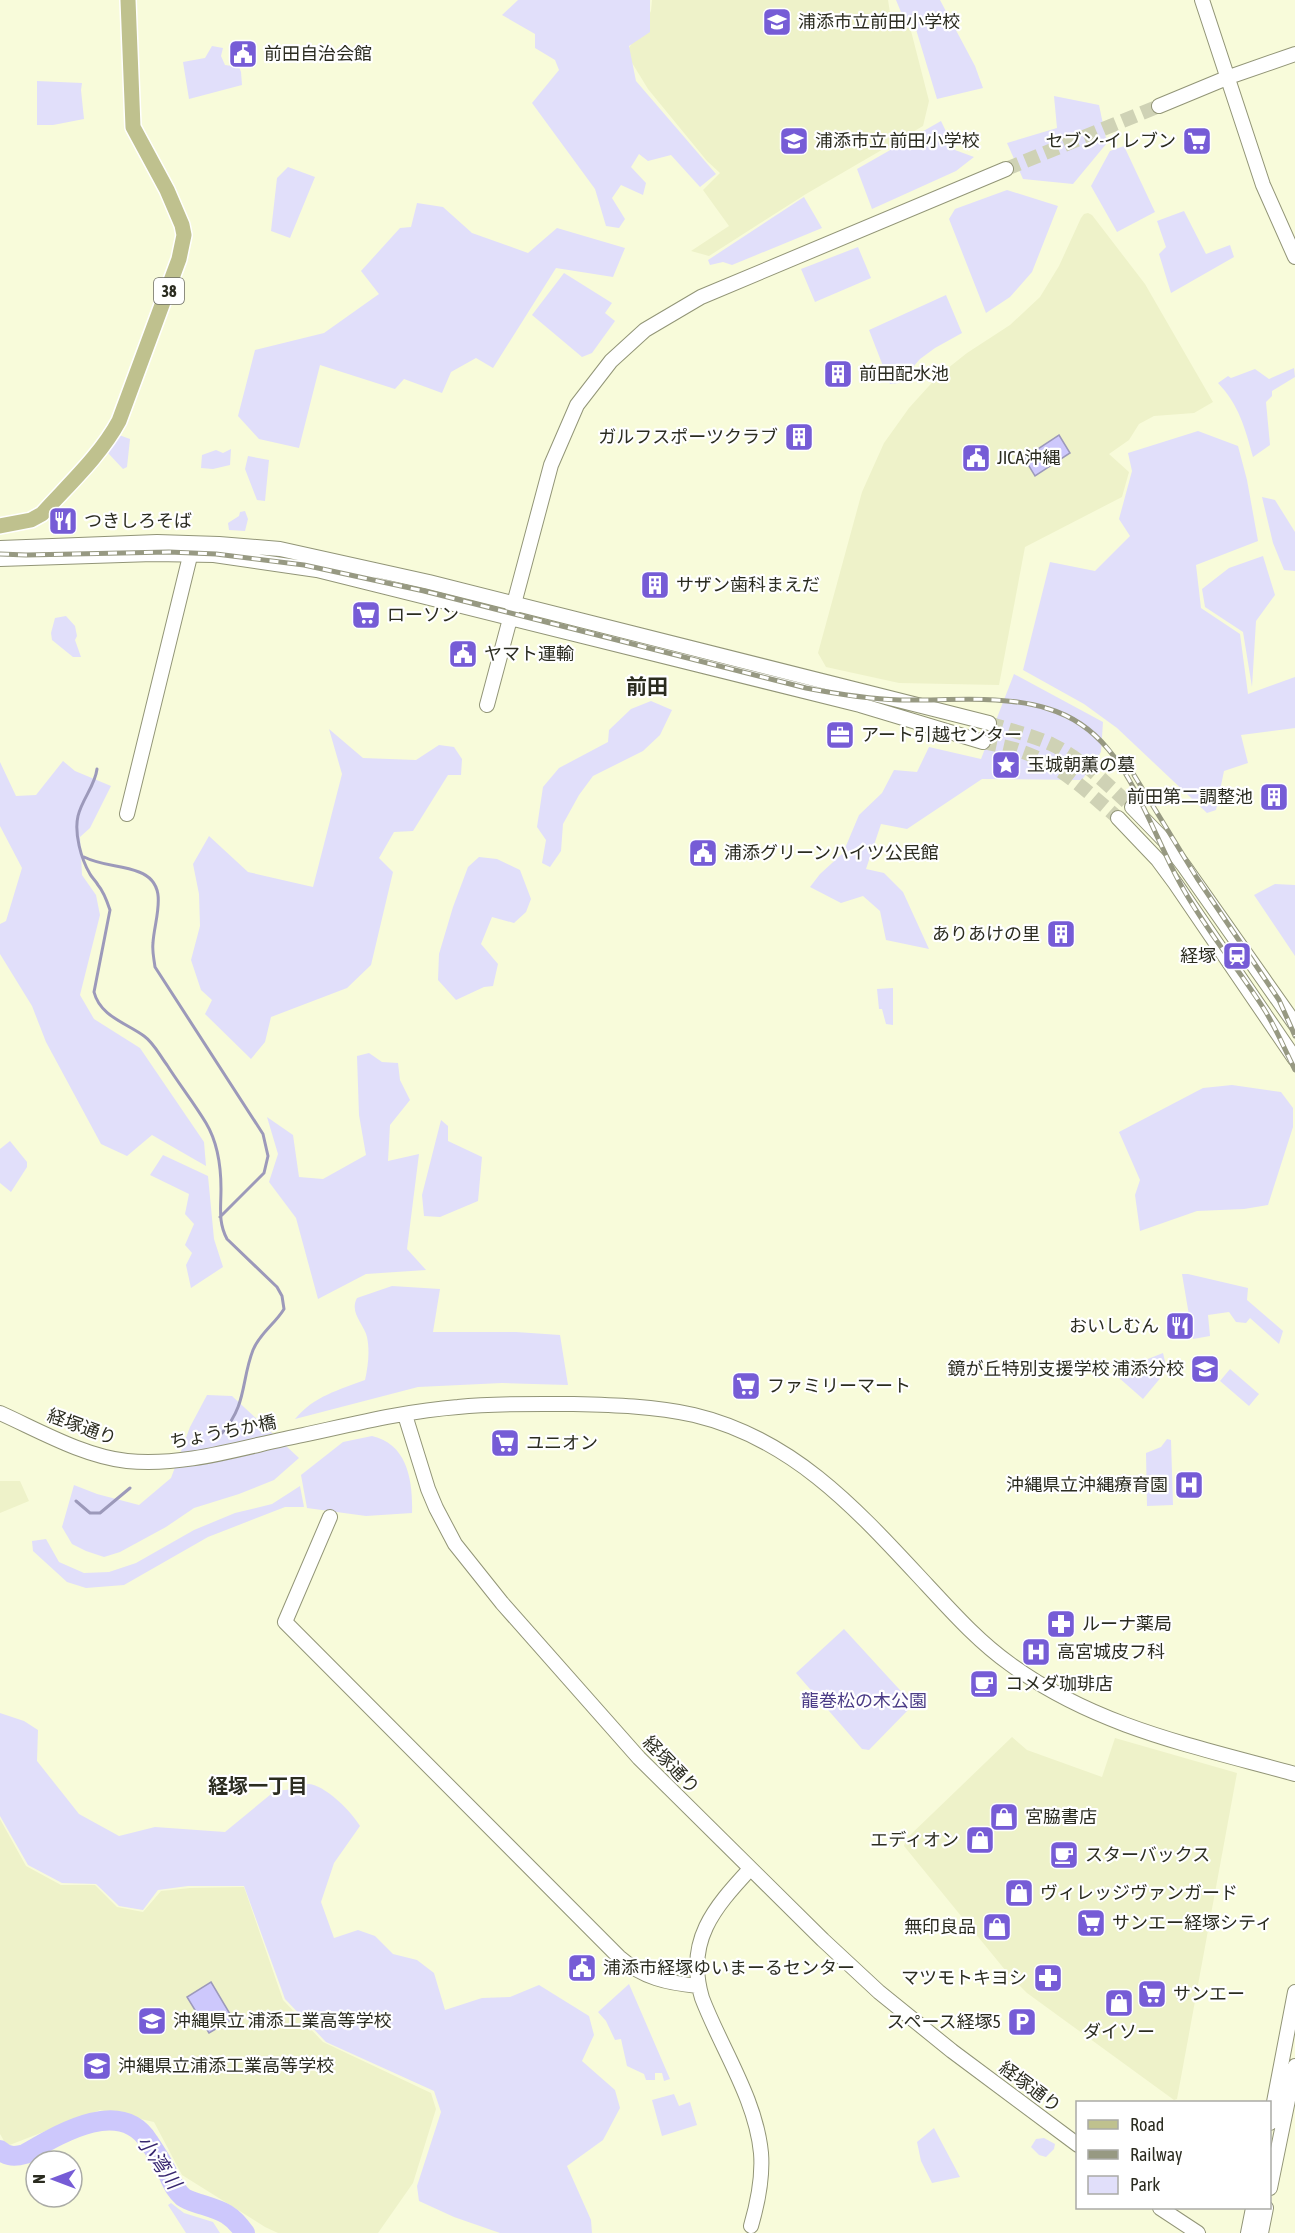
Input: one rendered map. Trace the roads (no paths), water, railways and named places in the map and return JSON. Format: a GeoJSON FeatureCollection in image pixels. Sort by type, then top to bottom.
{"type":"FeatureCollection","features":[{"type":"Feature","properties":{"kind":"main road","name":"38"},"geometry":{"type":"LineString","coordinates":[[0,526],[31,520],[42,514],[98,453],[112,434],[119,421],[179,259],[183,235],[182,225],[167,190],[134,127],[128,0]]}},
{"type":"Feature","properties":{"kind":"street"},"geometry":{"type":"LineString","coordinates":[[1202,0],[1263,185],[1295,257]]}},
{"type":"Feature","properties":{"kind":"street"},"geometry":{"type":"LineString","coordinates":[[1159,106],[1229,77],[1295,54]]}},
{"type":"Feature","properties":{"kind":"street"},"geometry":{"type":"LineString","coordinates":[[487,705],[544,487],[567,426],[588,389],[611,361],[663,318],[701,297],[1006,169]]}},
{"type":"Feature","properties":{"kind":"street"},"geometry":{"type":"LineString","coordinates":[[0,548],[157,542],[226,557],[317,570],[513,610],[988,723]]}},
{"type":"Feature","properties":{"kind":"street"},"geometry":{"type":"LineString","coordinates":[[0,559],[192,549]]}},
{"type":"Feature","properties":{"kind":"street"},"geometry":{"type":"LineString","coordinates":[[128,814],[192,549]]}},
{"type":"Feature","properties":{"kind":"street"},"geometry":{"type":"LineString","coordinates":[[513,610],[796,690],[860,705],[983,742]]}},
{"type":"Feature","properties":{"kind":"street"},"geometry":{"type":"LineString","coordinates":[[1132,807],[1165,841],[1191,875],[1295,1024]]}},
{"type":"Feature","properties":{"kind":"street"},"geometry":{"type":"LineString","coordinates":[[1118,818],[1158,860],[1175,883],[1295,1059]]}},
{"type":"Feature","properties":{"kind":"street"},"geometry":{"type":"LineString","coordinates":[[405,1414],[457,1407],[545,1404],[630,1406],[693,1415],[738,1430],[810,1470],[876,1530],[983,1642],[1006,1662],[1044,1688],[1072,1703],[1126,1726],[1295,1774]]}},
{"type":"Feature","properties":{"kind":"street","name":"経塚通り"},"geometry":{"type":"LineString","coordinates":[[0,1413],[92,1452],[125,1461],[156,1462]]}},
{"type":"Feature","properties":{"kind":"street","name":"経塚通り"},"geometry":{"type":"LineString","coordinates":[[405,1414],[420,1467],[436,1508],[455,1544],[474,1569],[639,1758],[845,1962],[899,2010],[1076,2144]]}},
{"type":"Feature","properties":{"kind":"street","name":"ちょうちか橋"},"geometry":{"type":"LineString","coordinates":[[156,1462],[202,1456],[405,1414]]}},
{"type":"Feature","properties":{"kind":"street"},"geometry":{"type":"LineString","coordinates":[[330,1517],[285,1622],[619,1957],[640,1973],[656,1979],[698,1986]]}},
{"type":"Feature","properties":{"kind":"street"},"geometry":{"type":"LineString","coordinates":[[750,1869],[724,1897],[706,1923],[698,1953],[698,1986],[747,2102],[759,2137],[761,2179],[751,2226]]}},
{"type":"Feature","properties":{"kind":"street"},"geometry":{"type":"LineString","coordinates":[[1271,2113],[1295,1992]]}},
{"type":"Feature","properties":{"kind":"street"},"geometry":{"type":"LineString","coordinates":[[1271,2179],[1295,2066]]}},
{"type":"Feature","properties":{"kind":"street"},"geometry":{"type":"LineString","coordinates":[[1162,2209],[1198,2233]]}},
{"type":"Feature","properties":{"kind":"street"},"geometry":{"type":"LineString","coordinates":[[1248,2233],[1252,2209]]}},
{"type":"Feature","properties":{"kind":"street"},"geometry":{"type":"LineString","coordinates":[[1261,2233],[1266,2209]]}},
{"type":"Feature","properties":{"kind":"waterway"},"geometry":{"type":"LineString","coordinates":[[97,769],[77,823],[79,846],[84,861],[104,894],[110,910],[94,992],[97,1000],[108,1013],[151,1042],[206,1123],[216,1147],[219,1163],[224,1233],[227,1239],[277,1287],[282,1296],[284,1309],[256,1344],[249,1361],[240,1403],[222,1433]]}},
{"type":"Feature","properties":{"kind":"waterway"},"geometry":{"type":"LineString","coordinates":[[84,857],[139,872],[155,885],[158,893],[153,946],[155,967],[263,1134],[268,1156],[264,1173],[220,1217]]}},
{"type":"Feature","properties":{"kind":"waterway"},"geometry":{"type":"LineString","coordinates":[[76,1501],[90,1513],[100,1513],[130,1488]]}},
{"type":"Feature","properties":{"kind":"waterway","name":"小湾川"},"geometry":{"type":"LineString","coordinates":[[0,2150],[8,2155],[21,2155],[88,2124],[106,2121],[122,2122],[137,2129],[149,2142],[183,2197],[226,2214],[245,2233]]}},
{"type":"Feature","properties":{"kind":"tunnel"},"geometry":{"type":"LineString","coordinates":[[1006,169],[1159,106]]}},
{"type":"Feature","properties":{"kind":"tunnel"},"geometry":{"type":"LineString","coordinates":[[989,723],[1036,738],[1062,750],[1094,772],[1132,807]]}},
{"type":"Feature","properties":{"kind":"tunnel"},"geometry":{"type":"LineString","coordinates":[[983,742],[1018,750],[1049,764],[1074,780],[1118,818]]}},
{"type":"Feature","properties":{"kind":"railway"},"geometry":{"type":"LineString","coordinates":[[0,554],[169,552],[216,554],[304,565],[424,591],[806,688],[888,699],[1013,701],[1058,712],[1089,730],[1119,763],[1181,885],[1200,917],[1264,1009],[1295,1070]]}},
{"type":"Feature","properties":{"kind":"railway"},"geometry":{"type":"LineString","coordinates":[[1134,775],[1197,878],[1279,1000],[1295,1036]]}},
{"type":"Feature","properties":{"kind":"place","name":"浦添市立前田小学校"},"geometry":{"type":"Point","coordinates":[777,22]}},
{"type":"Feature","properties":{"kind":"place","name":"前田自治会館"},"geometry":{"type":"Point","coordinates":[243,54]}},
{"type":"Feature","properties":{"kind":"place","name":"浦添市立 前田小学校"},"geometry":{"type":"Point","coordinates":[794,141]}},
{"type":"Feature","properties":{"kind":"place","name":"セブン-イレブン"},"geometry":{"type":"Point","coordinates":[1197,141]}},
{"type":"Feature","properties":{"kind":"place","name":"前田配水池"},"geometry":{"type":"Point","coordinates":[838,374]}},
{"type":"Feature","properties":{"kind":"place","name":"ガルフスポーツクラブ"},"geometry":{"type":"Point","coordinates":[799,437]}},
{"type":"Feature","properties":{"kind":"place","name":"JICA沖縄"},"geometry":{"type":"Point","coordinates":[976,458]}},
{"type":"Feature","properties":{"kind":"place","name":"つきしろそば"},"geometry":{"type":"Point","coordinates":[63,521]}},
{"type":"Feature","properties":{"kind":"place","name":"サザン歯科まえだ"},"geometry":{"type":"Point","coordinates":[655,585]}},
{"type":"Feature","properties":{"kind":"place","name":"ローソン"},"geometry":{"type":"Point","coordinates":[366,615]}},
{"type":"Feature","properties":{"kind":"place","name":"ヤマト運輸"},"geometry":{"type":"Point","coordinates":[463,654]}},
{"type":"Feature","properties":{"kind":"place","name":"アート引越センター"},"geometry":{"type":"Point","coordinates":[840,735]}},
{"type":"Feature","properties":{"kind":"place","name":"玉城朝薫の墓"},"geometry":{"type":"Point","coordinates":[1006,765]}},
{"type":"Feature","properties":{"kind":"place","name":"前田第二調整池"},"geometry":{"type":"Point","coordinates":[1274,797]}},
{"type":"Feature","properties":{"kind":"place","name":"浦添グリーンハイツ公民館"},"geometry":{"type":"Point","coordinates":[703,853]}},
{"type":"Feature","properties":{"kind":"place","name":"ありあけの里"},"geometry":{"type":"Point","coordinates":[1061,934]}},
{"type":"Feature","properties":{"kind":"place","name":"経塚"},"geometry":{"type":"Point","coordinates":[1237,956]}},
{"type":"Feature","properties":{"kind":"place","name":"おいしむん"},"geometry":{"type":"Point","coordinates":[1180,1326]}},
{"type":"Feature","properties":{"kind":"place","name":"鏡が丘特別支援学校 浦添分校"},"geometry":{"type":"Point","coordinates":[1205,1369]}},
{"type":"Feature","properties":{"kind":"place","name":"ファミリーマート"},"geometry":{"type":"Point","coordinates":[746,1386]}},
{"type":"Feature","properties":{"kind":"place","name":"ユニオン"},"geometry":{"type":"Point","coordinates":[505,1443]}},
{"type":"Feature","properties":{"kind":"place","name":"沖縄県立沖縄療育園"},"geometry":{"type":"Point","coordinates":[1189,1485]}},
{"type":"Feature","properties":{"kind":"place","name":"ルーナ薬局"},"geometry":{"type":"Point","coordinates":[1061,1624]}},
{"type":"Feature","properties":{"kind":"place","name":"高宮城皮フ科"},"geometry":{"type":"Point","coordinates":[1036,1652]}},
{"type":"Feature","properties":{"kind":"place","name":"コメダ珈琲店"},"geometry":{"type":"Point","coordinates":[984,1684]}},
{"type":"Feature","properties":{"kind":"place","name":"宮脇書店"},"geometry":{"type":"Point","coordinates":[1004,1817]}},
{"type":"Feature","properties":{"kind":"place","name":"エディオン"},"geometry":{"type":"Point","coordinates":[980,1840]}},
{"type":"Feature","properties":{"kind":"place","name":"スターバックス"},"geometry":{"type":"Point","coordinates":[1064,1855]}},
{"type":"Feature","properties":{"kind":"place","name":"ヴィレッジヴァンガード"},"geometry":{"type":"Point","coordinates":[1019,1893]}},
{"type":"Feature","properties":{"kind":"place","name":"サンエー経塚シティ"},"geometry":{"type":"Point","coordinates":[1091,1923]}},
{"type":"Feature","properties":{"kind":"place","name":"無印良品"},"geometry":{"type":"Point","coordinates":[997,1927]}},
{"type":"Feature","properties":{"kind":"place","name":"浦添市経塚ゆいまーるセンター"},"geometry":{"type":"Point","coordinates":[582,1968]}},
{"type":"Feature","properties":{"kind":"place","name":"マツモトキヨシ"},"geometry":{"type":"Point","coordinates":[1048,1978]}},
{"type":"Feature","properties":{"kind":"place","name":"サンエー"},"geometry":{"type":"Point","coordinates":[1152,1994]}},
{"type":"Feature","properties":{"kind":"place","name":"ダイソー"},"geometry":{"type":"Point","coordinates":[1119,2003]}},
{"type":"Feature","properties":{"kind":"place","name":"沖縄県立 浦添工業高等学校"},"geometry":{"type":"Point","coordinates":[152,2021]}},
{"type":"Feature","properties":{"kind":"place","name":"スペース経塚5"},"geometry":{"type":"Point","coordinates":[1022,2022]}},
{"type":"Feature","properties":{"kind":"place","name":"沖縄県立浦添工業高等学校"},"geometry":{"type":"Point","coordinates":[97,2066]}},
{"type":"Feature","properties":{"kind":"district","name":"前田"},"geometry":{"type":"Point","coordinates":[647,687]}},
{"type":"Feature","properties":{"kind":"district","name":"経塚一丁目"},"geometry":{"type":"Point","coordinates":[258,1786]}},
{"type":"Feature","properties":{"kind":"park label","name":"龍巻松の木公園"},"geometry":{"type":"Point","coordinates":[864,1701]}}]}
